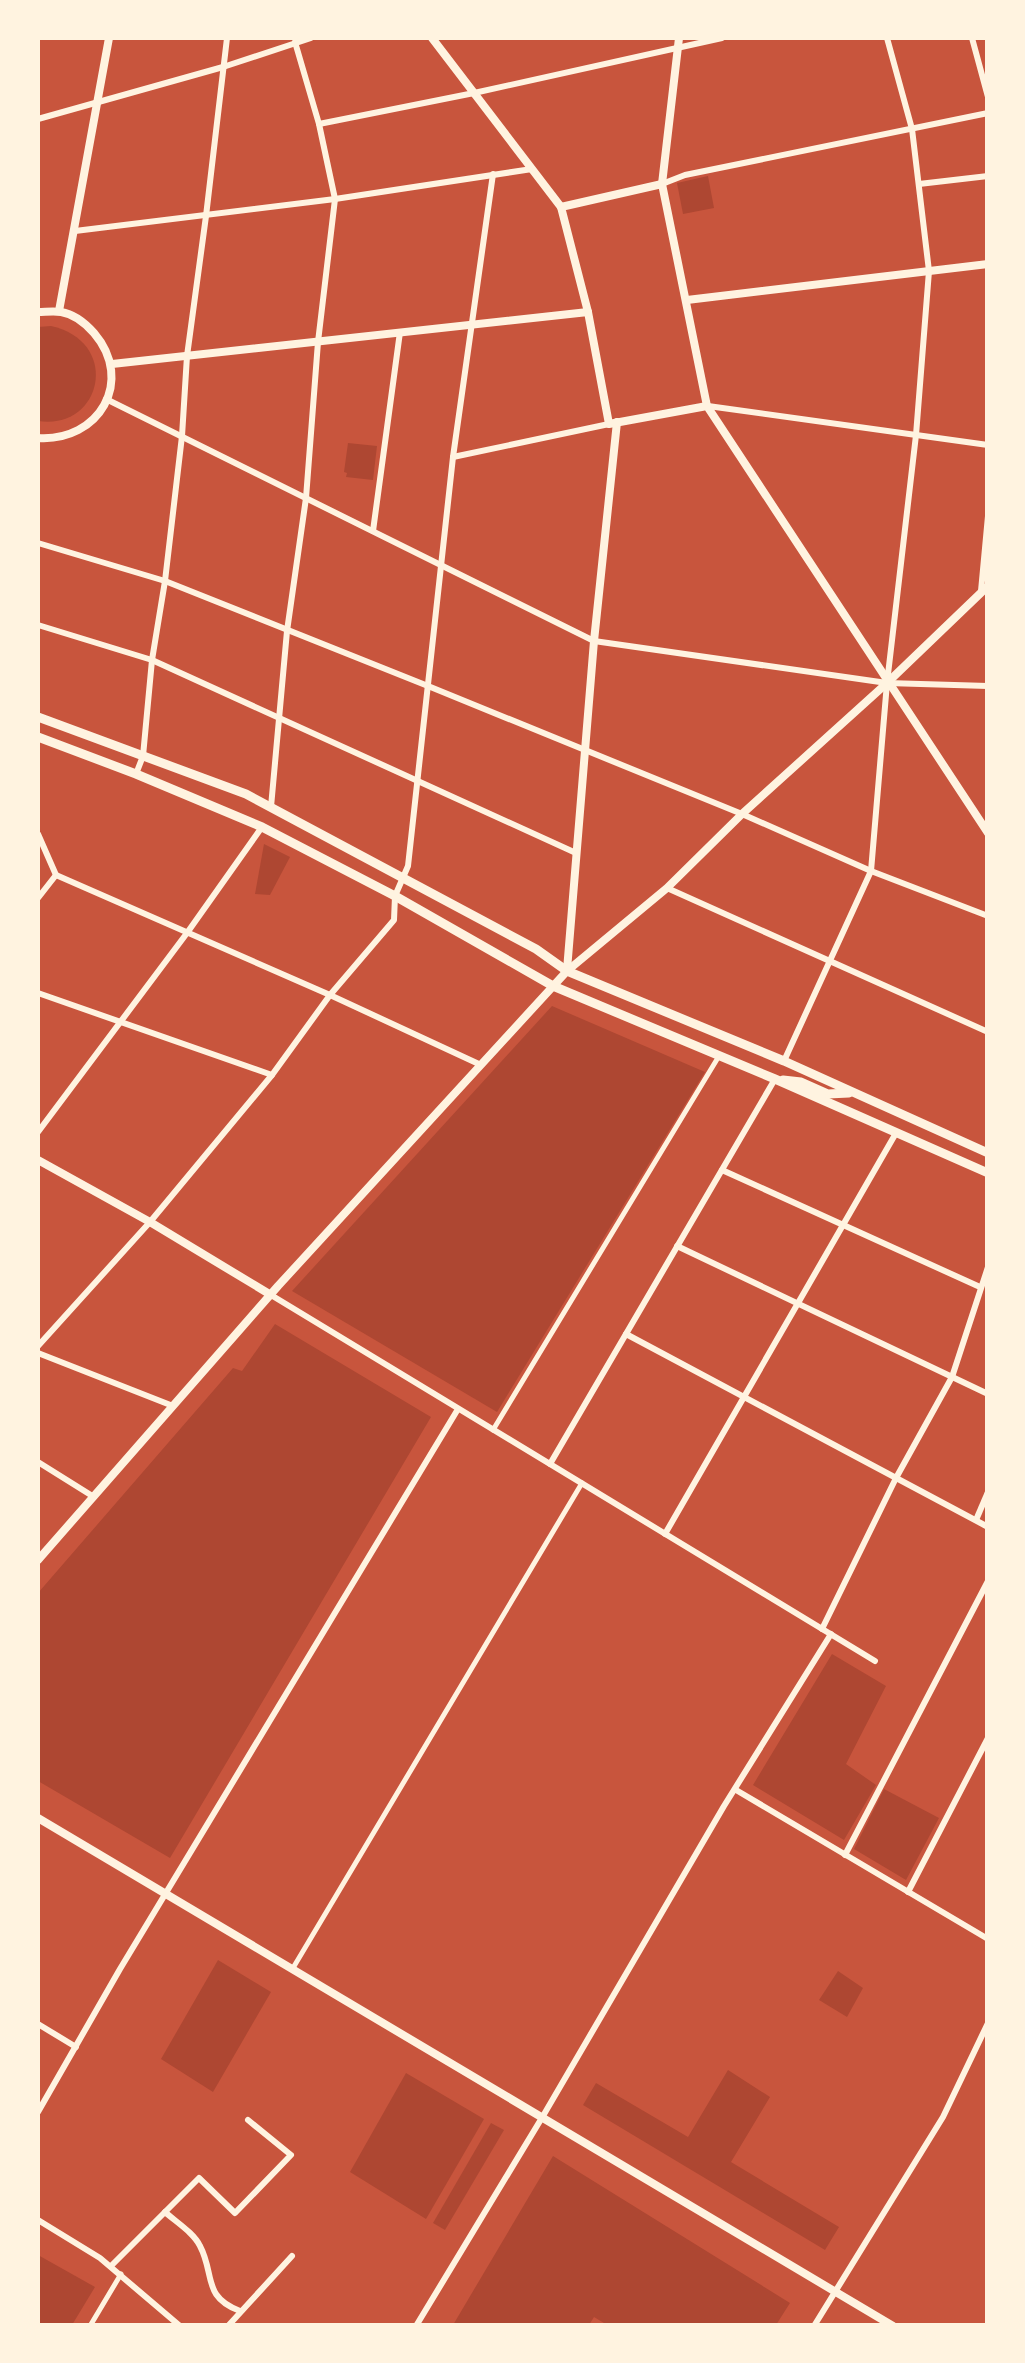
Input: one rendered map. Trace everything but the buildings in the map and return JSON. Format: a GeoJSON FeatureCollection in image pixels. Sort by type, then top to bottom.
{"type":"FeatureCollection","features":[{"type":"Feature","properties":{"kind":"main road"},"geometry":{"type":"LineString","coordinates":[[38,716],[246,794],[536,949],[567,971],[784,1061],[988,1153]]}},
{"type":"Feature","properties":{"kind":"main road"},"geometry":{"type":"LineString","coordinates":[[38,737],[262,828],[395,896],[553,986],[988,1173]]}},
{"type":"Feature","properties":{"kind":"main road"},"geometry":{"type":"LineString","coordinates":[[775,1080],[800,1082],[828,1094],[854,1093]]}},
{"type":"Feature","properties":{"kind":"street"},"geometry":{"type":"LineString","coordinates":[[59,312],[109,38]]}},
{"type":"Feature","properties":{"kind":"street"},"geometry":{"type":"LineString","coordinates":[[136,774],[143,756],[152,660],[165,581],[187,356],[227,38]]}},
{"type":"Feature","properties":{"kind":"street"},"geometry":{"type":"LineString","coordinates":[[38,119],[311,38]]}},
{"type":"Feature","properties":{"kind":"street"},"geometry":{"type":"LineString","coordinates":[[432,38],[561,207],[613,423],[567,971]]}},
{"type":"Feature","properties":{"kind":"street"},"geometry":{"type":"LineString","coordinates":[[319,124],[474,93],[679,42],[722,38]]}},
{"type":"Feature","properties":{"kind":"street"},"geometry":{"type":"LineString","coordinates":[[784,1061],[872,871],[887,682],[916,435],[930,271],[912,129],[887,38]]}},
{"type":"Feature","properties":{"kind":"street"},"geometry":{"type":"LineString","coordinates":[[972,38],[988,98]]}},
{"type":"Feature","properties":{"kind":"street"},"geometry":{"type":"LineString","coordinates":[[271,807],[335,198],[295,42]]}},
{"type":"Feature","properties":{"kind":"street"},"geometry":{"type":"LineString","coordinates":[[679,42],[662,184],[706,406],[988,833]]}},
{"type":"Feature","properties":{"kind":"street"},"geometry":{"type":"LineString","coordinates":[[561,207],[685,175],[988,114]]}},
{"type":"Feature","properties":{"kind":"street"},"geometry":{"type":"LineString","coordinates":[[75,231],[532,169]]}},
{"type":"Feature","properties":{"kind":"street"},"geometry":{"type":"LineString","coordinates":[[174,1406],[38,1349],[272,1075],[330,994],[394,920],[395,896],[408,866],[454,457],[493,174]]}},
{"type":"Feature","properties":{"kind":"street"},"geometry":{"type":"LineString","coordinates":[[919,184],[988,176]]}},
{"type":"Feature","properties":{"kind":"street"},"geometry":{"type":"LineString","coordinates":[[687,300],[988,264]]}},
{"type":"Feature","properties":{"kind":"street"},"geometry":{"type":"LineString","coordinates":[[38,312],[71,315],[104,345],[112,364],[112,380],[98,415],[68,436],[38,438]]}},
{"type":"Feature","properties":{"kind":"street"},"geometry":{"type":"LineString","coordinates":[[112,364],[588,312]]}},
{"type":"Feature","properties":{"kind":"street"},"geometry":{"type":"LineString","coordinates":[[373,531],[400,332]]}},
{"type":"Feature","properties":{"kind":"street"},"geometry":{"type":"LineString","coordinates":[[106,398],[594,641],[887,682],[988,686]]}},
{"type":"Feature","properties":{"kind":"street"},"geometry":{"type":"LineString","coordinates":[[454,457],[706,406],[988,445]]}},
{"type":"Feature","properties":{"kind":"street"},"geometry":{"type":"LineString","coordinates":[[38,1560],[270,1296],[567,971],[667,888],[984,589],[988,516]]}},
{"type":"Feature","properties":{"kind":"street"},"geometry":{"type":"LineString","coordinates":[[38,543],[165,581],[988,916]]}},
{"type":"Feature","properties":{"kind":"street"},"geometry":{"type":"LineString","coordinates":[[38,625],[152,660],[576,853]]}},
{"type":"Feature","properties":{"kind":"street"},"geometry":{"type":"LineString","coordinates":[[38,1132],[262,828]]}},
{"type":"Feature","properties":{"kind":"street"},"geometry":{"type":"LineString","coordinates":[[38,834],[56,874],[481,1065]]}},
{"type":"Feature","properties":{"kind":"street"},"geometry":{"type":"LineString","coordinates":[[38,898],[56,874]]}},
{"type":"Feature","properties":{"kind":"street"},"geometry":{"type":"LineString","coordinates":[[667,888],[988,1032]]}},
{"type":"Feature","properties":{"kind":"street"},"geometry":{"type":"LineString","coordinates":[[38,993],[272,1075]]}},
{"type":"Feature","properties":{"kind":"street"},"geometry":{"type":"LineString","coordinates":[[493,1430],[719,1056]]}},
{"type":"Feature","properties":{"kind":"street"},"geometry":{"type":"LineString","coordinates":[[550,1464],[775,1080]]}},
{"type":"Feature","properties":{"kind":"street"},"geometry":{"type":"LineString","coordinates":[[665,1534],[896,1133]]}},
{"type":"Feature","properties":{"kind":"street"},"geometry":{"type":"LineString","coordinates":[[38,1160],[150,1222],[875,1661]]}},
{"type":"Feature","properties":{"kind":"street"},"geometry":{"type":"LineString","coordinates":[[722,1170],[980,1287]]}},
{"type":"Feature","properties":{"kind":"street"},"geometry":{"type":"LineString","coordinates":[[677,1246],[988,1394]]}},
{"type":"Feature","properties":{"kind":"street"},"geometry":{"type":"LineString","coordinates":[[822,1629],[896,1478],[952,1376],[988,1268]]}},
{"type":"Feature","properties":{"kind":"street"},"geometry":{"type":"LineString","coordinates":[[626,1334],[988,1526]]}},
{"type":"Feature","properties":{"kind":"street"},"geometry":{"type":"LineString","coordinates":[[38,2112],[458,1409]]}},
{"type":"Feature","properties":{"kind":"street"},"geometry":{"type":"LineString","coordinates":[[38,1462],[94,1497]]}},
{"type":"Feature","properties":{"kind":"street"},"geometry":{"type":"LineString","coordinates":[[294,1968],[582,1483]]}},
{"type":"Feature","properties":{"kind":"street"},"geometry":{"type":"LineString","coordinates":[[976,1520],[988,1492]]}},
{"type":"Feature","properties":{"kind":"street"},"geometry":{"type":"LineString","coordinates":[[845,1854],[988,1582]]}},
{"type":"Feature","properties":{"kind":"street"},"geometry":{"type":"LineString","coordinates":[[416,2326],[831,1634]]}},
{"type":"Feature","properties":{"kind":"street"},"geometry":{"type":"LineString","coordinates":[[908,1892],[988,1738]]}},
{"type":"Feature","properties":{"kind":"street"},"geometry":{"type":"LineString","coordinates":[[736,1790],[988,1939]]}},
{"type":"Feature","properties":{"kind":"street"},"geometry":{"type":"LineString","coordinates":[[38,1818],[894,2326]]}},
{"type":"Feature","properties":{"kind":"street"},"geometry":{"type":"LineString","coordinates":[[814,2326],[942,2117],[988,2023]]}},
{"type":"Feature","properties":{"kind":"street"},"geometry":{"type":"LineString","coordinates":[[38,2024],[76,2047]]}},
{"type":"Feature","properties":{"kind":"street"},"geometry":{"type":"LineString","coordinates":[[111,2266],[199,2178],[235,2213],[291,2154],[248,2120]]}},
{"type":"Feature","properties":{"kind":"street"},"geometry":{"type":"LineString","coordinates":[[165,2212],[200,2243],[211,2290],[240,2310]]}},
{"type":"Feature","properties":{"kind":"street"},"geometry":{"type":"LineString","coordinates":[[38,2220],[111,2266],[180,2326]]}},
{"type":"Feature","properties":{"kind":"street"},"geometry":{"type":"LineString","coordinates":[[228,2326],[292,2256]]}},
{"type":"Feature","properties":{"kind":"street"},"geometry":{"type":"LineString","coordinates":[[90,2326],[120,2274]]}},
{"type":"Feature","properties":{"kind":"shaded area"},"geometry":{"type":"Polygon","coordinates":[[[708,176],[714,208],[683,214],[677,183],[708,176]]]}},
{"type":"Feature","properties":{"kind":"shaded area"},"geometry":{"type":"Polygon","coordinates":[[[51,326],[73,335],[88,349],[95,366],[95,383],[89,400],[77,413],[60,420],[38,421],[38,327],[51,326]]]}},
{"type":"Feature","properties":{"kind":"shaded area"},"geometry":{"type":"Polygon","coordinates":[[[348,443],[377,446],[373,480],[346,477],[348,443]]]}},
{"type":"Feature","properties":{"kind":"shaded area"},"geometry":{"type":"Polygon","coordinates":[[[264,844],[290,857],[270,895],[255,894],[264,844]]]}},
{"type":"Feature","properties":{"kind":"shaded area"},"geometry":{"type":"Polygon","coordinates":[[[552,1006],[705,1072],[497,1412],[292,1291],[552,1006]]]}},
{"type":"Feature","properties":{"kind":"shaded area"},"geometry":{"type":"Polygon","coordinates":[[[275,1324],[431,1417],[170,1858],[38,1781],[38,1593],[233,1368],[242,1371],[275,1324]]]}},
{"type":"Feature","properties":{"kind":"shaded area"},"geometry":{"type":"Polygon","coordinates":[[[832,1654],[886,1686],[846,1764],[876,1785],[844,1840],[753,1785],[832,1654]]]}},
{"type":"Feature","properties":{"kind":"shaded area"},"geometry":{"type":"Polygon","coordinates":[[[884,1789],[939,1818],[906,1880],[854,1849],[884,1789]]]}},
{"type":"Feature","properties":{"kind":"shaded area"},"geometry":{"type":"Polygon","coordinates":[[[218,1960],[271,1992],[213,2092],[161,2059],[218,1960]]]}},
{"type":"Feature","properties":{"kind":"shaded area"},"geometry":{"type":"Polygon","coordinates":[[[838,1971],[863,1988],[847,2017],[819,2000],[838,1971]]]}},
{"type":"Feature","properties":{"kind":"shaded area"},"geometry":{"type":"Polygon","coordinates":[[[728,2070],[770,2097],[731,2162],[839,2227],[825,2250],[583,2105],[596,2083],[688,2137],[728,2070]]]}},
{"type":"Feature","properties":{"kind":"shaded area"},"geometry":{"type":"Polygon","coordinates":[[[406,2073],[484,2119],[426,2219],[350,2172],[406,2073]]]}},
{"type":"Feature","properties":{"kind":"shaded area"},"geometry":{"type":"Polygon","coordinates":[[[491,2123],[504,2130],[445,2230],[433,2223],[491,2123]]]}},
{"type":"Feature","properties":{"kind":"shaded area"},"geometry":{"type":"Polygon","coordinates":[[[553,2156],[790,2303],[776,2325],[609,2326],[594,2317],[589,2325],[453,2325],[553,2156]]]}},
{"type":"Feature","properties":{"kind":"shaded area"},"geometry":{"type":"Polygon","coordinates":[[[38,2255],[95,2287],[72,2325],[38,2325],[38,2255]]]}}]}
